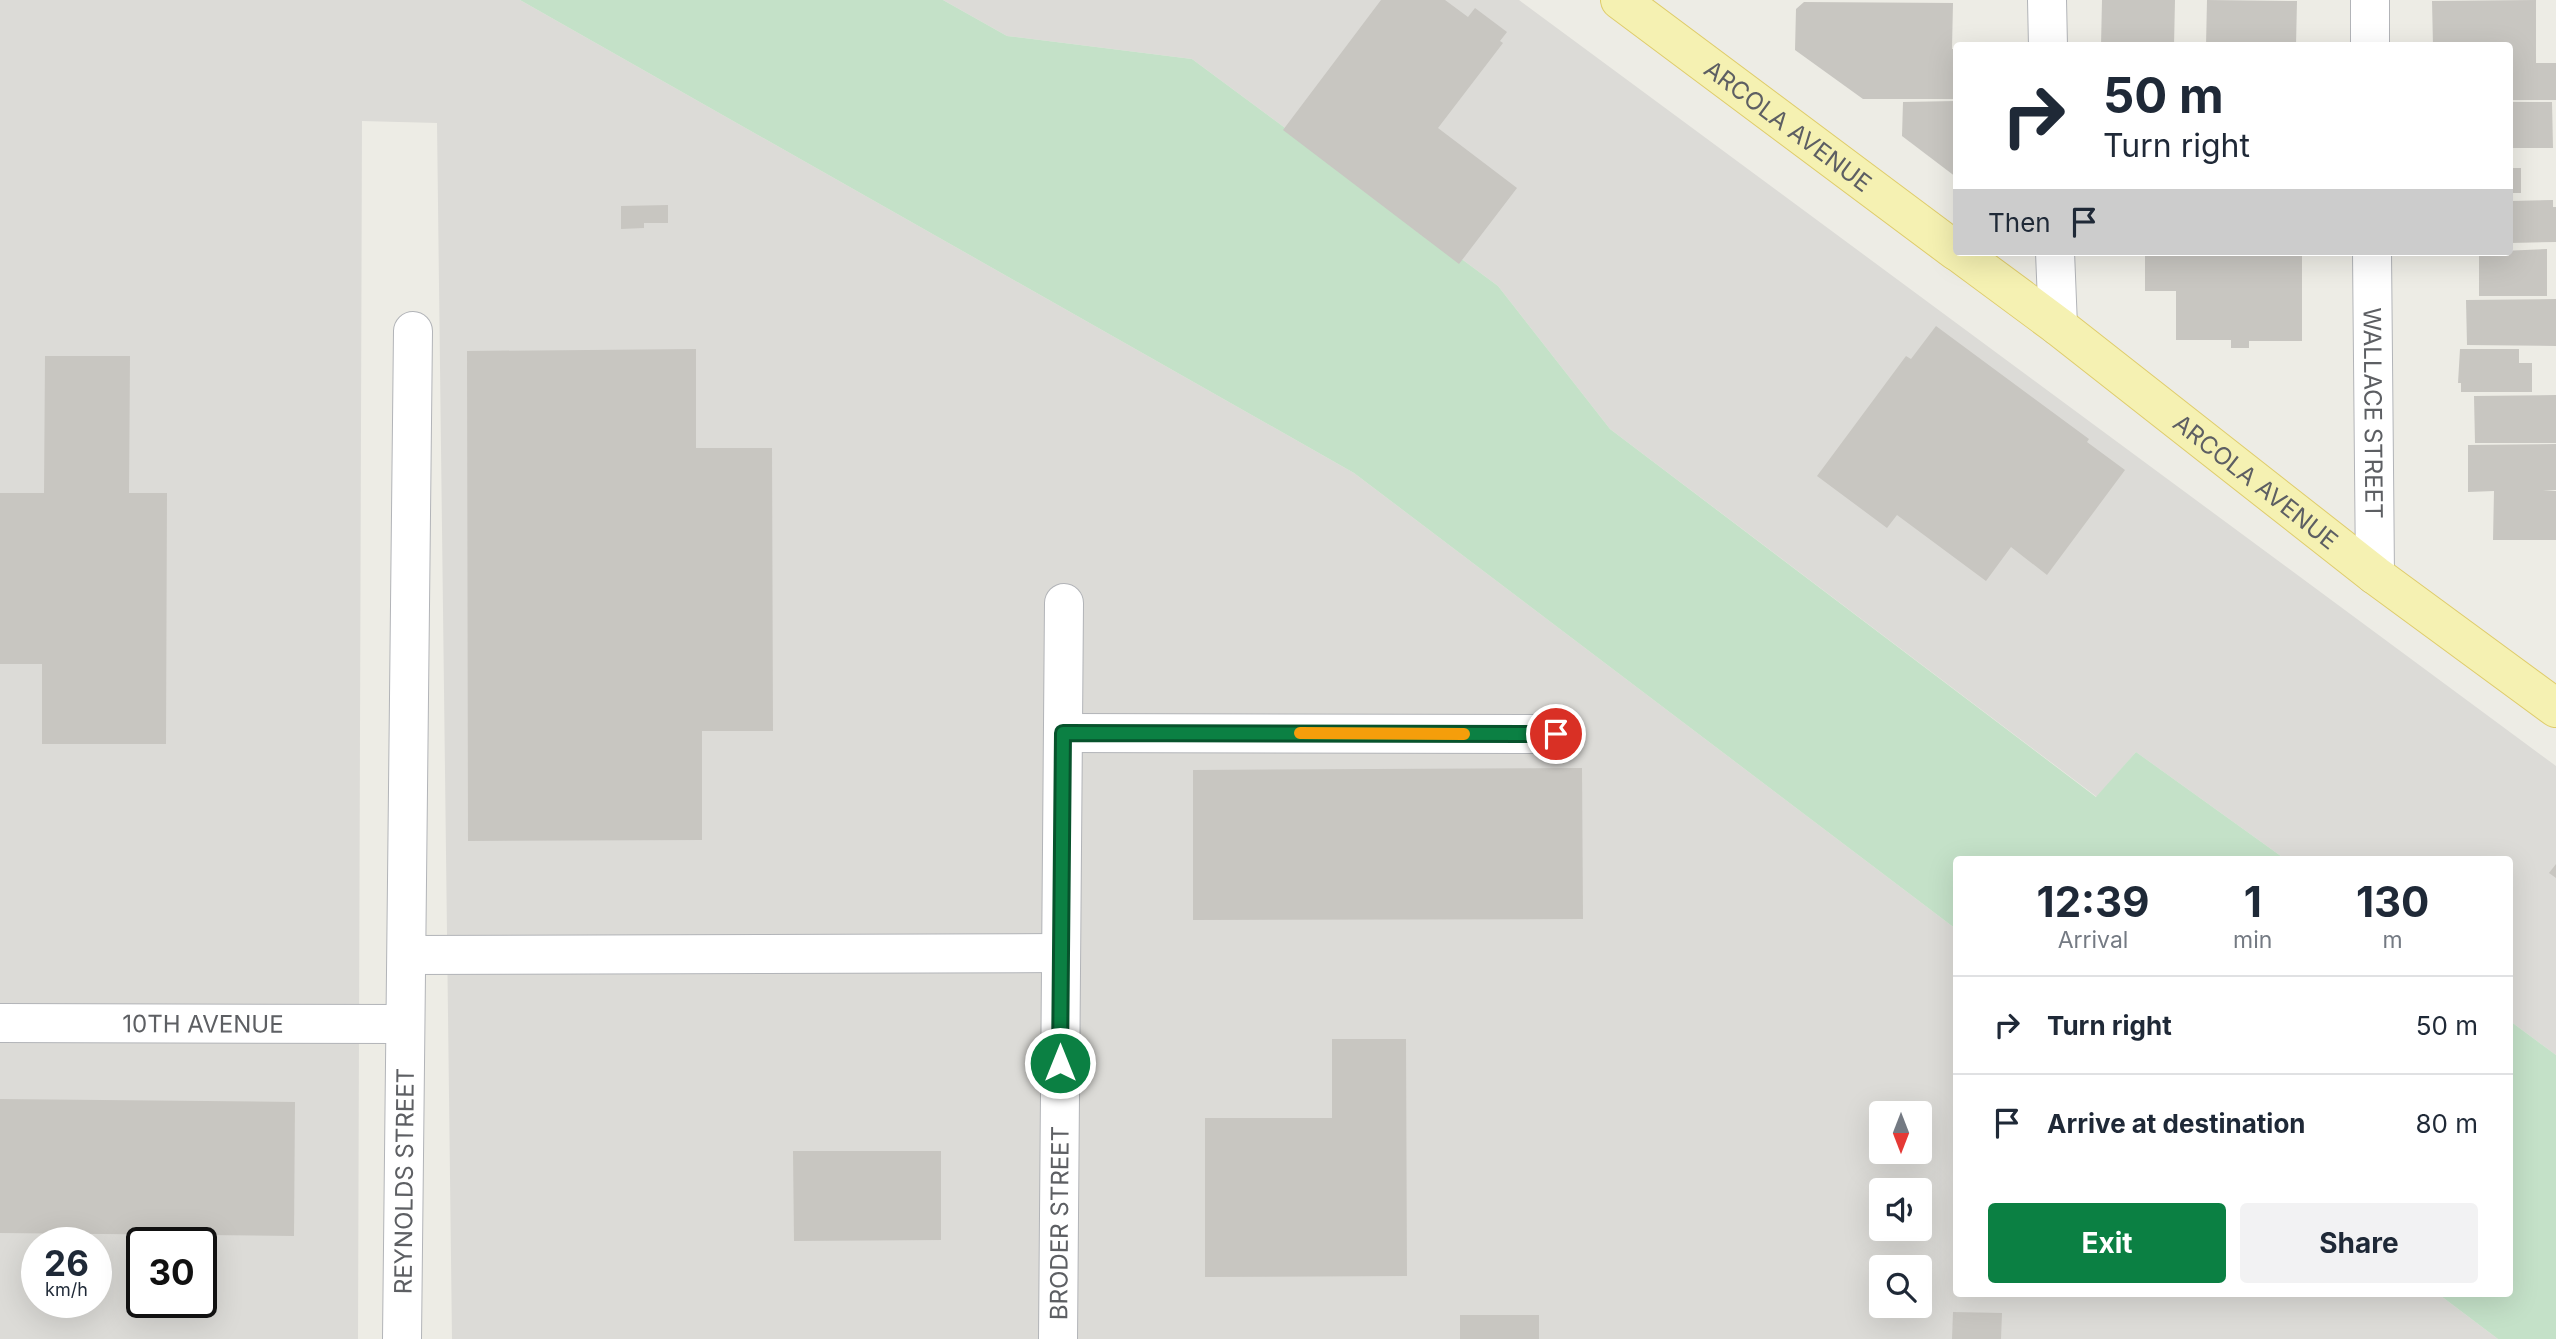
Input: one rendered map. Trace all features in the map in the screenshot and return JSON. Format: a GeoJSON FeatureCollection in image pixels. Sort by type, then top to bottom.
{"type":"FeatureCollection","features":[{"type":"Feature","properties":{"kind":"main road","name":"ARCOLA AVENUE"},"geometry":{"type":"LineString","coordinates":[[1620,0],[1953,248]]}},
{"type":"Feature","properties":{"kind":"main road","name":"ARCOLA AVENUE"},"geometry":{"type":"LineString","coordinates":[[1964,256],[2058,326],[2375,575],[2556,708]]}},
{"type":"Feature","properties":{"kind":"street"},"geometry":{"type":"LineString","coordinates":[[2046,0],[2048,42]]}},
{"type":"Feature","properties":{"kind":"street"},"geometry":{"type":"LineString","coordinates":[[2370,0],[2370,42]]}},
{"type":"Feature","properties":{"kind":"street"},"geometry":{"type":"LineString","coordinates":[[2055,256],[2058,326]]}},
{"type":"Feature","properties":{"kind":"street","name":"WALLACE STREET"},"geometry":{"type":"LineString","coordinates":[[2372,256],[2375,575]]}},
{"type":"Feature","properties":{"kind":"street","name":"REYNOLDS STREET"},"geometry":{"type":"LineString","coordinates":[[402,1339],[413,331]]}},
{"type":"Feature","properties":{"kind":"street","name":"BRODER STREET"},"geometry":{"type":"LineString","coordinates":[[1058,1339],[1064,603]]}},
{"type":"Feature","properties":{"kind":"street"},"geometry":{"type":"LineString","coordinates":[[1063,733],[1556,734]]}},
{"type":"Feature","properties":{"kind":"street"},"geometry":{"type":"LineString","coordinates":[[407,954],[1061,953]]}},
{"type":"Feature","properties":{"kind":"street","name":"10TH AVENUE"},"geometry":{"type":"LineString","coordinates":[[0,1023],[405,1024]]}},
{"type":"Feature","properties":{"kind":"shaded area"},"geometry":{"type":"Polygon","coordinates":[[[0,0],[520,0],[1354,473],[1953,927],[1953,1297],[2442,1297],[2498,1339],[452,1339],[437,123],[362,121],[358,1339],[0,1339],[0,0]]]}},
{"type":"Feature","properties":{"kind":"shaded area"},"geometry":{"type":"Polygon","coordinates":[[[943,0],[1519,0],[2556,766],[2556,1055],[2513,1023],[2513,856],[2281,856],[2136,752],[2097,797],[1610,429],[1498,286],[1192,59],[1007,36],[943,0]]]}},
{"type":"Feature","properties":{"kind":"green space"},"geometry":{"type":"Polygon","coordinates":[[[520,0],[943,0],[1007,36],[1192,59],[1498,286],[1610,429],[2096,797],[2136,752],[2281,856],[1953,856],[1953,927],[1354,473],[520,0]]]}},
{"type":"Feature","properties":{"kind":"green space"},"geometry":{"type":"Polygon","coordinates":[[[2513,1023],[2556,1055],[2556,1339],[2498,1339],[2442,1297],[2513,1297],[2513,1023]]]}},
{"type":"Feature","properties":{"kind":"building"},"geometry":{"type":"Polygon","coordinates":[[[1381,0],[1445,0],[1468,17],[1475,8],[1507,32],[1500,41],[1503,43],[1438,128],[1517,188],[1459,264],[1283,130],[1381,0]]]}},
{"type":"Feature","properties":{"kind":"building"},"geometry":{"type":"Polygon","coordinates":[[[2102,0],[2175,0],[2174,42],[2101,42],[2102,0]]]}},
{"type":"Feature","properties":{"kind":"building"},"geometry":{"type":"Polygon","coordinates":[[[2207,0],[2297,1],[2296,42],[2206,42],[2207,0]]]}},
{"type":"Feature","properties":{"kind":"building"},"geometry":{"type":"Polygon","coordinates":[[[2536,0],[2536,63],[2556,63],[2556,100],[2513,100],[2513,42],[2433,42],[2432,1],[2536,0]]]}},
{"type":"Feature","properties":{"kind":"building"},"geometry":{"type":"Polygon","coordinates":[[[1804,2],[1953,3],[1953,99],[1863,99],[1795,50],[1796,9],[1804,2]]]}},
{"type":"Feature","properties":{"kind":"building"},"geometry":{"type":"Polygon","coordinates":[[[1953,101],[1953,175],[1902,136],[1903,102],[1953,101]]]}},
{"type":"Feature","properties":{"kind":"building"},"geometry":{"type":"Polygon","coordinates":[[[2513,102],[2552,102],[2553,148],[2513,148],[2513,102]]]}},
{"type":"Feature","properties":{"kind":"building"},"geometry":{"type":"Polygon","coordinates":[[[2513,168],[2521,168],[2521,193],[2513,193],[2513,168]]]}},
{"type":"Feature","properties":{"kind":"building"},"geometry":{"type":"Polygon","coordinates":[[[2553,200],[2553,207],[2556,207],[2556,242],[2513,243],[2513,201],[2553,200]]]}},
{"type":"Feature","properties":{"kind":"building"},"geometry":{"type":"Polygon","coordinates":[[[668,205],[668,223],[644,223],[644,228],[621,229],[621,206],[668,205]]]}},
{"type":"Feature","properties":{"kind":"building"},"geometry":{"type":"Polygon","coordinates":[[[2547,249],[2547,296],[2479,296],[2479,256],[2513,256],[2513,250],[2547,249]]]}},
{"type":"Feature","properties":{"kind":"building"},"geometry":{"type":"Polygon","coordinates":[[[2145,256],[2302,256],[2302,341],[2249,341],[2249,348],[2231,348],[2231,340],[2176,340],[2176,291],[2145,291],[2145,256]]]}},
{"type":"Feature","properties":{"kind":"building"},"geometry":{"type":"Polygon","coordinates":[[[2556,299],[2556,346],[2467,345],[2466,300],[2556,299]]]}},
{"type":"Feature","properties":{"kind":"building"},"geometry":{"type":"Polygon","coordinates":[[[1936,326],[2089,439],[2087,442],[2125,470],[2047,575],[2011,547],[1986,581],[1897,515],[1887,528],[1817,476],[1906,356],[1911,359],[1936,326]]]}},
{"type":"Feature","properties":{"kind":"building"},"geometry":{"type":"Polygon","coordinates":[[[696,349],[696,448],[772,448],[773,731],[702,731],[702,840],[468,841],[467,351],[696,349]]]}},
{"type":"Feature","properties":{"kind":"building"},"geometry":{"type":"Polygon","coordinates":[[[2460,349],[2519,349],[2519,363],[2532,363],[2532,392],[2461,392],[2461,383],[2458,383],[2460,349]]]}},
{"type":"Feature","properties":{"kind":"building"},"geometry":{"type":"Polygon","coordinates":[[[45,356],[130,356],[129,493],[167,493],[166,744],[42,744],[42,664],[0,664],[0,493],[44,493],[45,356]]]}},
{"type":"Feature","properties":{"kind":"building"},"geometry":{"type":"Polygon","coordinates":[[[2556,395],[2556,443],[2475,443],[2474,396],[2556,395]]]}},
{"type":"Feature","properties":{"kind":"building"},"geometry":{"type":"Polygon","coordinates":[[[2556,444],[2556,490],[2543,490],[2556,491],[2556,540],[2493,540],[2494,491],[2468,492],[2468,445],[2556,444]]]}},
{"type":"Feature","properties":{"kind":"building"},"geometry":{"type":"Polygon","coordinates":[[[1582,768],[1583,919],[1193,920],[1193,770],[1582,768]]]}},
{"type":"Feature","properties":{"kind":"building"},"geometry":{"type":"Polygon","coordinates":[[[2556,864],[2556,878],[2549,873],[2556,864]]]}},
{"type":"Feature","properties":{"kind":"building"},"geometry":{"type":"Polygon","coordinates":[[[1332,1039],[1406,1039],[1407,1276],[1205,1277],[1205,1118],[1332,1118],[1332,1039]]]}},
{"type":"Feature","properties":{"kind":"building"},"geometry":{"type":"Polygon","coordinates":[[[0,1099],[295,1102],[294,1236],[217,1235],[217,1227],[126,1227],[126,1234],[112,1234],[112,1227],[21,1227],[21,1233],[0,1233],[0,1099]]]}},
{"type":"Feature","properties":{"kind":"building"},"geometry":{"type":"Polygon","coordinates":[[[793,1151],[941,1151],[941,1240],[794,1241],[793,1151]]]}},
{"type":"Feature","properties":{"kind":"building"},"geometry":{"type":"Polygon","coordinates":[[[1953,1312],[2002,1313],[2001,1339],[1952,1339],[1953,1312]]]}},
{"type":"Feature","properties":{"kind":"building"},"geometry":{"type":"Polygon","coordinates":[[[1460,1315],[1539,1315],[1539,1339],[1460,1339],[1460,1315]]]}},
{"type":"Feature","properties":{"kind":"slow traffic"},"geometry":{"type":"LineString","coordinates":[[1300,733],[1464,734]]}},
{"type":"Feature","properties":{"kind":"route"},"geometry":{"type":"LineString","coordinates":[[1060,1063],[1063,733],[1556,734]]}}]}
